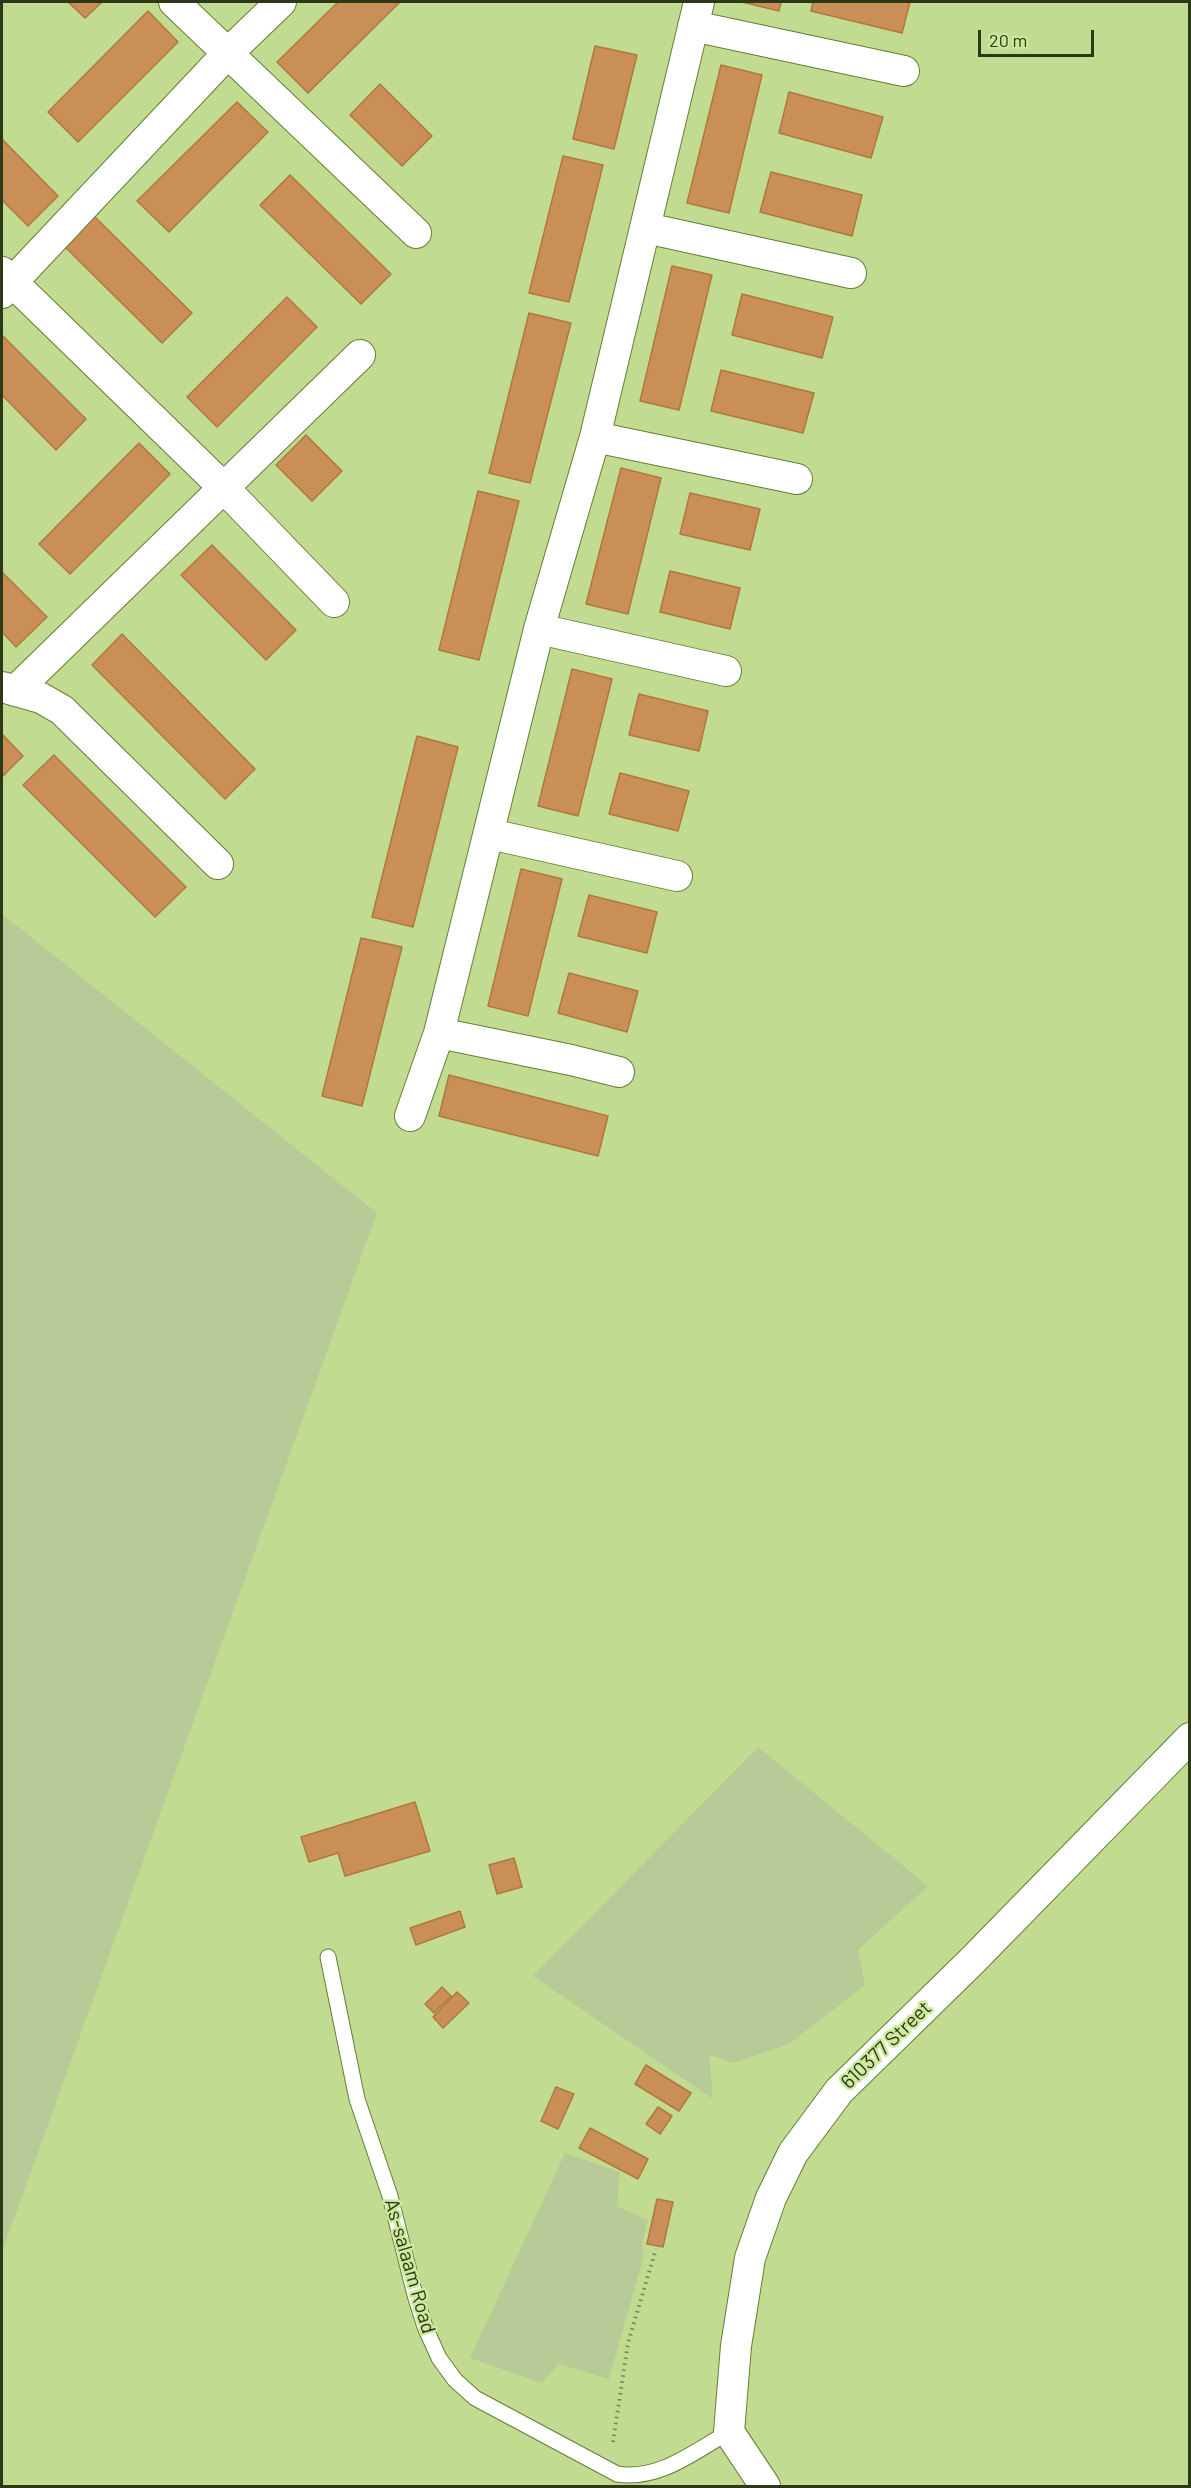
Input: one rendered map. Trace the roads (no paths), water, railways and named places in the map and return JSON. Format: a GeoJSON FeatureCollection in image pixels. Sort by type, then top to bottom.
{"type":"FeatureCollection","features":[{"type":"Feature","properties":{"kind":"street"},"geometry":{"type":"LineString","coordinates":[[174,2],[416,233]]}},
{"type":"Feature","properties":{"kind":"street"},"geometry":{"type":"LineString","coordinates":[[281,2],[227,54],[5,282],[223,487],[334,602]]}},
{"type":"Feature","properties":{"kind":"street"},"geometry":{"type":"LineString","coordinates":[[410,1116],[439,1033],[539,629],[596,437],[696,14],[904,71]]}},
{"type":"Feature","properties":{"kind":"street"},"geometry":{"type":"LineString","coordinates":[[646,228],[851,273]]}},
{"type":"Feature","properties":{"kind":"street"},"geometry":{"type":"LineString","coordinates":[[8,689],[360,355]]}},
{"type":"Feature","properties":{"kind":"street"},"geometry":{"type":"LineString","coordinates":[[596,437],[797,479]]}},
{"type":"Feature","properties":{"kind":"street"},"geometry":{"type":"LineString","coordinates":[[539,629],[726,671]]}},
{"type":"Feature","properties":{"kind":"street"},"geometry":{"type":"LineString","coordinates":[[8,689],[41,698],[62,710],[218,864]]}},
{"type":"Feature","properties":{"kind":"street"},"geometry":{"type":"LineString","coordinates":[[490,834],[677,876]]}},
{"type":"Feature","properties":{"kind":"street"},"geometry":{"type":"LineString","coordinates":[[439,1033],[619,1072]]}},
{"type":"Feature","properties":{"kind":"street","name":"610377 Street"},"geometry":{"type":"LineString","coordinates":[[729,2432],[736,2346],[750,2258],[771,2198],[793,2153],[839,2091],[972,1961],[1190,1738]]}},
{"type":"Feature","properties":{"kind":"street"},"geometry":{"type":"LineString","coordinates":[[729,2432],[765,2487]]}},
{"type":"Feature","properties":{"kind":"lane","name":"As-salaam Road"},"geometry":{"type":"LineString","coordinates":[[328,1957],[357,2099],[390,2196],[415,2295],[425,2327],[439,2358],[455,2380],[475,2398],[617,2474],[638,2476],[658,2471],[729,2432]]}}]}
